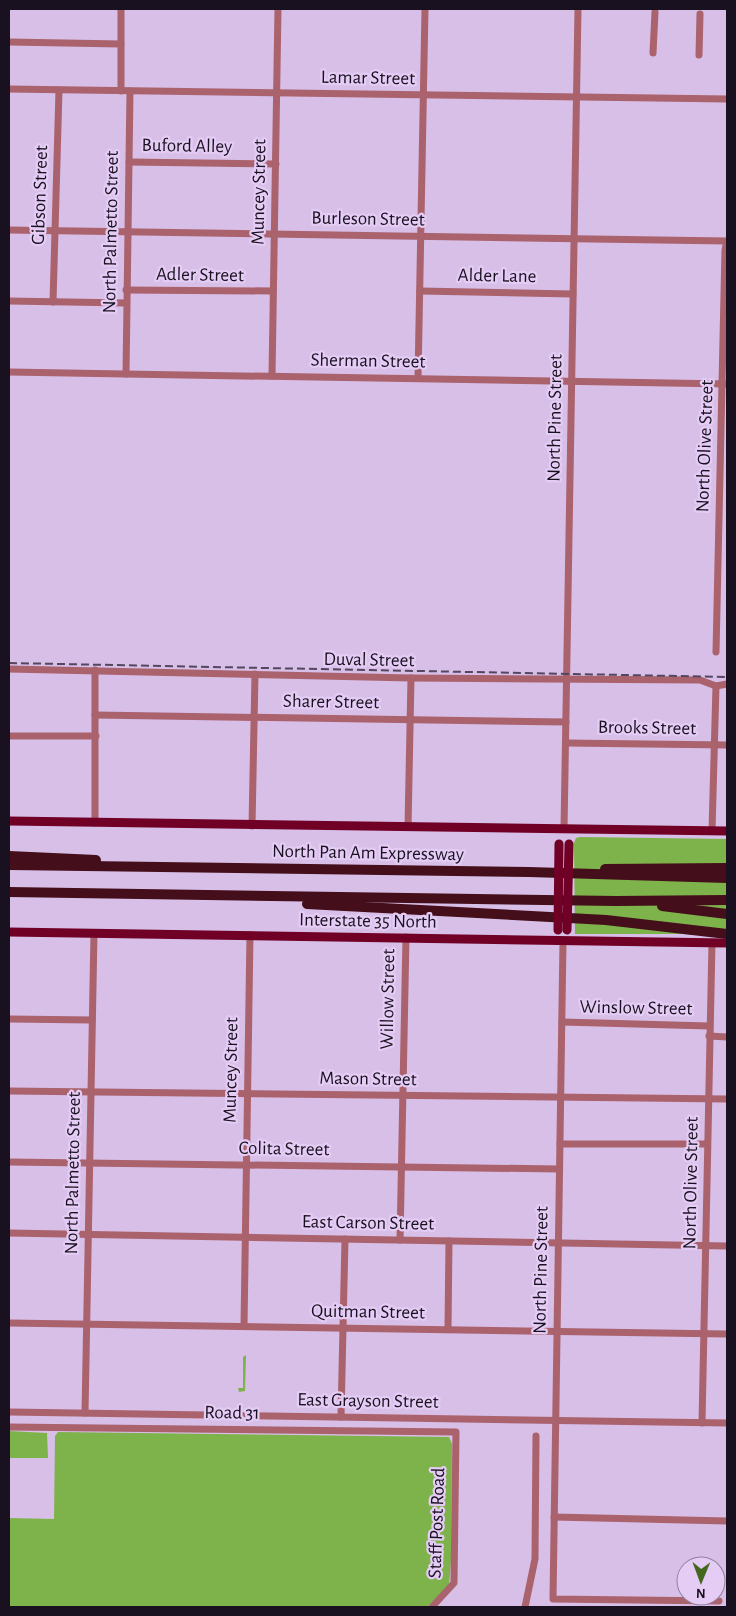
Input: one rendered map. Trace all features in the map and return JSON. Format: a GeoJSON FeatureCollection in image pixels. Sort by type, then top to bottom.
{"type":"FeatureCollection","features":[{"type":"Feature","properties":{"kind":"highway"},"geometry":{"type":"LineString","coordinates":[[9,856],[64,857],[184,868]]}},
{"type":"Feature","properties":{"kind":"highway","name":"North Pan Am Expressway"},"geometry":{"type":"LineString","coordinates":[[9,865],[529,872],[727,878]]}},
{"type":"Feature","properties":{"kind":"highway"},"geometry":{"type":"LineString","coordinates":[[529,872],[646,868],[727,868]]}},
{"type":"Feature","properties":{"kind":"highway"},"geometry":{"type":"LineString","coordinates":[[9,892],[616,901],[727,900]]}},
{"type":"Feature","properties":{"kind":"highway"},"geometry":{"type":"LineString","coordinates":[[9,898],[161,895]]}},
{"type":"Feature","properties":{"kind":"highway"},"geometry":{"type":"LineString","coordinates":[[254,896],[306,904],[606,920],[727,934]]}},
{"type":"Feature","properties":{"kind":"highway"},"geometry":{"type":"LineString","coordinates":[[616,901],[727,914]]}},
{"type":"Feature","properties":{"kind":"main road"},"geometry":{"type":"LineString","coordinates":[[9,821],[252,826],[727,831]]}},
{"type":"Feature","properties":{"kind":"main road","name":"North Pine Street"},"geometry":{"type":"LineString","coordinates":[[563,942],[564,828]]}},
{"type":"Feature","properties":{"kind":"main road","name":"Interstate 35 North"},"geometry":{"type":"LineString","coordinates":[[9,932],[563,942],[727,943]]}},
{"type":"Feature","properties":{"kind":"street"},"geometry":{"type":"LineString","coordinates":[[121,9],[121,91]]}},
{"type":"Feature","properties":{"kind":"street","name":"Muncey Street"},"geometry":{"type":"LineString","coordinates":[[272,376],[278,9]]}},
{"type":"Feature","properties":{"kind":"street"},"geometry":{"type":"LineString","coordinates":[[418,378],[425,9]]}},
{"type":"Feature","properties":{"kind":"street","name":"North Pine Street"},"geometry":{"type":"LineString","coordinates":[[564,828],[578,9]]}},
{"type":"Feature","properties":{"kind":"street"},"geometry":{"type":"LineString","coordinates":[[653,53],[654,12]]}},
{"type":"Feature","properties":{"kind":"street"},"geometry":{"type":"LineString","coordinates":[[699,56],[700,14]]}},
{"type":"Feature","properties":{"kind":"street"},"geometry":{"type":"LineString","coordinates":[[9,42],[121,44]]}},
{"type":"Feature","properties":{"kind":"street","name":"Lamar Street"},"geometry":{"type":"LineString","coordinates":[[9,89],[727,99]]}},
{"type":"Feature","properties":{"kind":"street","name":"Gibson Street"},"geometry":{"type":"LineString","coordinates":[[53,302],[59,90]]}},
{"type":"Feature","properties":{"kind":"street","name":"North Palmetto Street"},"geometry":{"type":"LineString","coordinates":[[126,374],[130,91]]}},
{"type":"Feature","properties":{"kind":"street","name":"Buford Alley"},"geometry":{"type":"LineString","coordinates":[[129,162],[276,164]]}},
{"type":"Feature","properties":{"kind":"street","name":"Burleson Street"},"geometry":{"type":"LineString","coordinates":[[9,230],[727,241]]}},
{"type":"Feature","properties":{"kind":"street","name":"North Olive Street"},"geometry":{"type":"LineString","coordinates":[[716,652],[718,530],[725,384],[725,250],[727,241]]}},
{"type":"Feature","properties":{"kind":"street","name":"Adler Street"},"geometry":{"type":"LineString","coordinates":[[126,290],[273,291]]}},
{"type":"Feature","properties":{"kind":"street","name":"Alder Lane"},"geometry":{"type":"LineString","coordinates":[[420,291],[573,294]]}},
{"type":"Feature","properties":{"kind":"street"},"geometry":{"type":"LineString","coordinates":[[9,301],[126,304]]}},
{"type":"Feature","properties":{"kind":"street","name":"Sherman Street"},"geometry":{"type":"LineString","coordinates":[[9,372],[725,384]]}},
{"type":"Feature","properties":{"kind":"street"},"geometry":{"type":"LineString","coordinates":[[718,530],[727,530]]}},
{"type":"Feature","properties":{"kind":"street","name":"Duval Street"},"geometry":{"type":"LineString","coordinates":[[9,669],[411,678],[700,680],[716,686],[727,684]]}},
{"type":"Feature","properties":{"kind":"street"},"geometry":{"type":"LineString","coordinates":[[95,670],[95,823]]}},
{"type":"Feature","properties":{"kind":"street"},"geometry":{"type":"LineString","coordinates":[[252,826],[255,674]]}},
{"type":"Feature","properties":{"kind":"street"},"geometry":{"type":"LineString","coordinates":[[408,827],[411,678]]}},
{"type":"Feature","properties":{"kind":"street"},"geometry":{"type":"LineString","coordinates":[[712,830],[716,686]]}},
{"type":"Feature","properties":{"kind":"street","name":"Sharer Street"},"geometry":{"type":"LineString","coordinates":[[95,715],[566,722]]}},
{"type":"Feature","properties":{"kind":"street"},"geometry":{"type":"LineString","coordinates":[[9,736],[96,736]]}},
{"type":"Feature","properties":{"kind":"street","name":"Brooks Street"},"geometry":{"type":"LineString","coordinates":[[566,743],[727,746]]}},
{"type":"Feature","properties":{"kind":"street","name":"North Palmetto Street"},"geometry":{"type":"LineString","coordinates":[[85,1413],[94,933]]}},
{"type":"Feature","properties":{"kind":"street","name":"Muncey Street"},"geometry":{"type":"LineString","coordinates":[[244,1326],[250,935]]}},
{"type":"Feature","properties":{"kind":"street","name":"Willow Street"},"geometry":{"type":"LineString","coordinates":[[400,1240],[406,938]]}},
{"type":"Feature","properties":{"kind":"street","name":"North Pine Street"},"geometry":{"type":"LineString","coordinates":[[563,942],[553,1599],[676,1600]]}},
{"type":"Feature","properties":{"kind":"street","name":"North Olive Street"},"geometry":{"type":"LineString","coordinates":[[702,1423],[712,943]]}},
{"type":"Feature","properties":{"kind":"street"},"geometry":{"type":"LineString","coordinates":[[9,1019],[92,1020]]}},
{"type":"Feature","properties":{"kind":"street","name":"Winslow Street"},"geometry":{"type":"LineString","coordinates":[[562,1022],[709,1026]]}},
{"type":"Feature","properties":{"kind":"street"},"geometry":{"type":"LineString","coordinates":[[709,1036],[727,1036]]}},
{"type":"Feature","properties":{"kind":"street","name":"Mason Street"},"geometry":{"type":"LineString","coordinates":[[9,1091],[727,1099]]}},
{"type":"Feature","properties":{"kind":"street"},"geometry":{"type":"LineString","coordinates":[[560,1144],[707,1144]]}},
{"type":"Feature","properties":{"kind":"street","name":"Colita Street"},"geometry":{"type":"LineString","coordinates":[[9,1162],[245,1164],[402,1168],[559,1168]]}},
{"type":"Feature","properties":{"kind":"street","name":"East Carson Street"},"geometry":{"type":"LineString","coordinates":[[9,1233],[727,1246]]}},
{"type":"Feature","properties":{"kind":"street"},"geometry":{"type":"LineString","coordinates":[[341,1417],[345,1328],[345,1239]]}},
{"type":"Feature","properties":{"kind":"street"},"geometry":{"type":"LineString","coordinates":[[448,1329],[449,1241]]}},
{"type":"Feature","properties":{"kind":"street","name":"Quitman Street"},"geometry":{"type":"LineString","coordinates":[[9,1323],[727,1334]]}},
{"type":"Feature","properties":{"kind":"street","name":"East Grayson Street"},"geometry":{"type":"LineString","coordinates":[[9,1412],[727,1423]]}},
{"type":"Feature","properties":{"kind":"street","name":"Road 31"},"geometry":{"type":"LineString","coordinates":[[9,1427],[456,1432]]}},
{"type":"Feature","properties":{"kind":"street","name":"Staff Post Road"},"geometry":{"type":"LineString","coordinates":[[432,1607],[454,1583],[456,1432]]}},
{"type":"Feature","properties":{"kind":"street"},"geometry":{"type":"LineString","coordinates":[[525,1607],[535,1559],[536,1436]]}},
{"type":"Feature","properties":{"kind":"street"},"geometry":{"type":"LineString","coordinates":[[554,1517],[727,1521]]}},
{"type":"Feature","properties":{"kind":"green space"},"geometry":{"type":"Polygon","coordinates":[[[576,838],[727,839],[727,937],[683,934],[575,934],[574,843],[576,838]]]}},
{"type":"Feature","properties":{"kind":"green space"},"geometry":{"type":"Polygon","coordinates":[[[246,1355],[245,1391],[239,1392],[238,1388],[243,1388],[243,1357],[246,1355]]]}},
{"type":"Feature","properties":{"kind":"green space"},"geometry":{"type":"Polygon","coordinates":[[[9,1431],[47,1433],[48,1458],[9,1458],[9,1431]]]}},
{"type":"Feature","properties":{"kind":"green space"},"geometry":{"type":"Polygon","coordinates":[[[58,1432],[449,1437],[452,1444],[449,1587],[427,1607],[9,1607],[9,1518],[54,1519],[55,1436],[58,1432]]]}},
{"type":"Feature","properties":{"kind":"railway"},"geometry":{"type":"LineString","coordinates":[[9,663],[727,677]]}}]}
